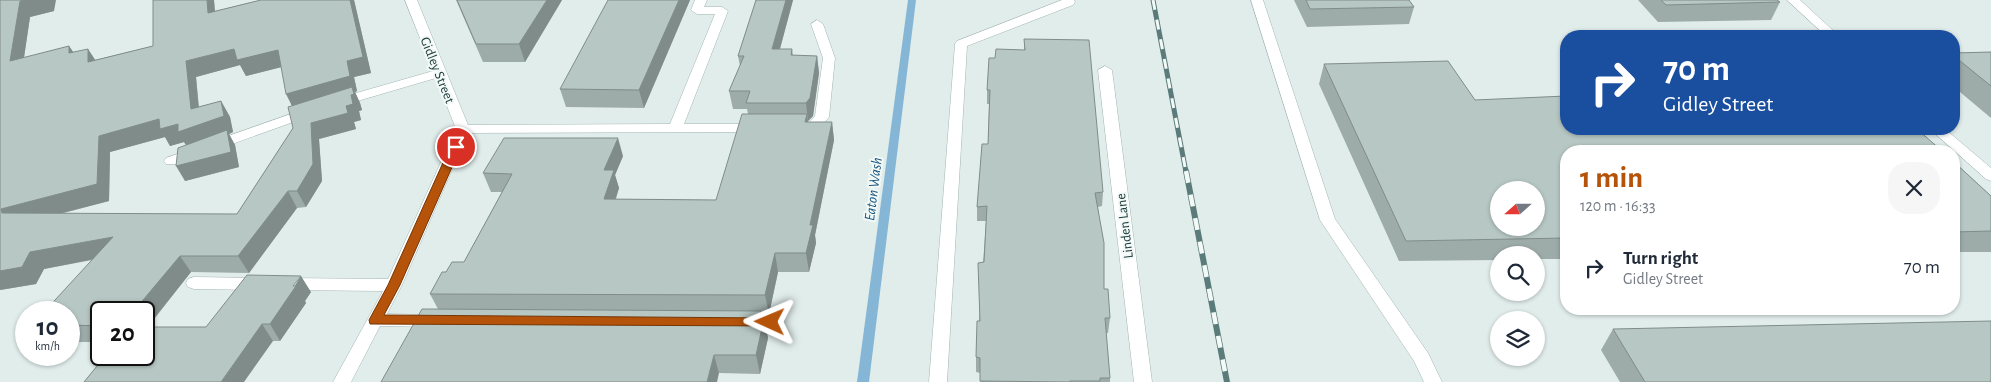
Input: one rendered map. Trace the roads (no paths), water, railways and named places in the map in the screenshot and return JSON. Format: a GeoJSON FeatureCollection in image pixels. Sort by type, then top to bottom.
{"type":"FeatureCollection","features":[{"type":"Feature","properties":{"kind":"street","name":"Gidley Street"},"geometry":{"type":"LineString","coordinates":[[411,0],[463,129]]}},
{"type":"Feature","properties":{"kind":"street"},"geometry":{"type":"LineString","coordinates":[[676,128],[722,10],[697,10],[701,0]]}},
{"type":"Feature","properties":{"kind":"street"},"geometry":{"type":"LineString","coordinates":[[938,382],[960,44],[1069,2],[1068,0]]}},
{"type":"Feature","properties":{"kind":"street"},"geometry":{"type":"LineString","coordinates":[[1257,0],[1328,220],[1422,358],[1433,382]]}},
{"type":"Feature","properties":{"kind":"street"},"geometry":{"type":"LineString","coordinates":[[1792,0],[1826,30]]}},
{"type":"Feature","properties":{"kind":"street"},"geometry":{"type":"LineString","coordinates":[[342,382],[394,285],[463,129],[813,127],[822,117],[829,58],[817,24]]}},
{"type":"Feature","properties":{"kind":"street","name":"Linden Lane"},"geometry":{"type":"LineString","coordinates":[[1106,70],[1143,382]]}},
{"type":"Feature","properties":{"kind":"street"},"geometry":{"type":"LineString","coordinates":[[171,161],[323,108],[439,73]]}},
{"type":"Feature","properties":{"kind":"street"},"geometry":{"type":"LineString","coordinates":[[1945,135],[1956,145]]}},
{"type":"Feature","properties":{"kind":"street"},"geometry":{"type":"LineString","coordinates":[[1960,149],[1991,176]]}},
{"type":"Feature","properties":{"kind":"street"},"geometry":{"type":"LineString","coordinates":[[194,283],[394,285]]}},
{"type":"Feature","properties":{"kind":"street"},"geometry":{"type":"LineString","coordinates":[[375,320],[453,321]]}},
{"type":"Feature","properties":{"kind":"waterway","name":"Eaton Wash"},"geometry":{"type":"LineString","coordinates":[[863,382],[912,0]]}},
{"type":"Feature","properties":{"kind":"railway"},"geometry":{"type":"LineString","coordinates":[[1153,0],[1186,172]]}},
{"type":"Feature","properties":{"kind":"railway"},"geometry":{"type":"LineString","coordinates":[[1186,171],[1227,382]]}}]}
